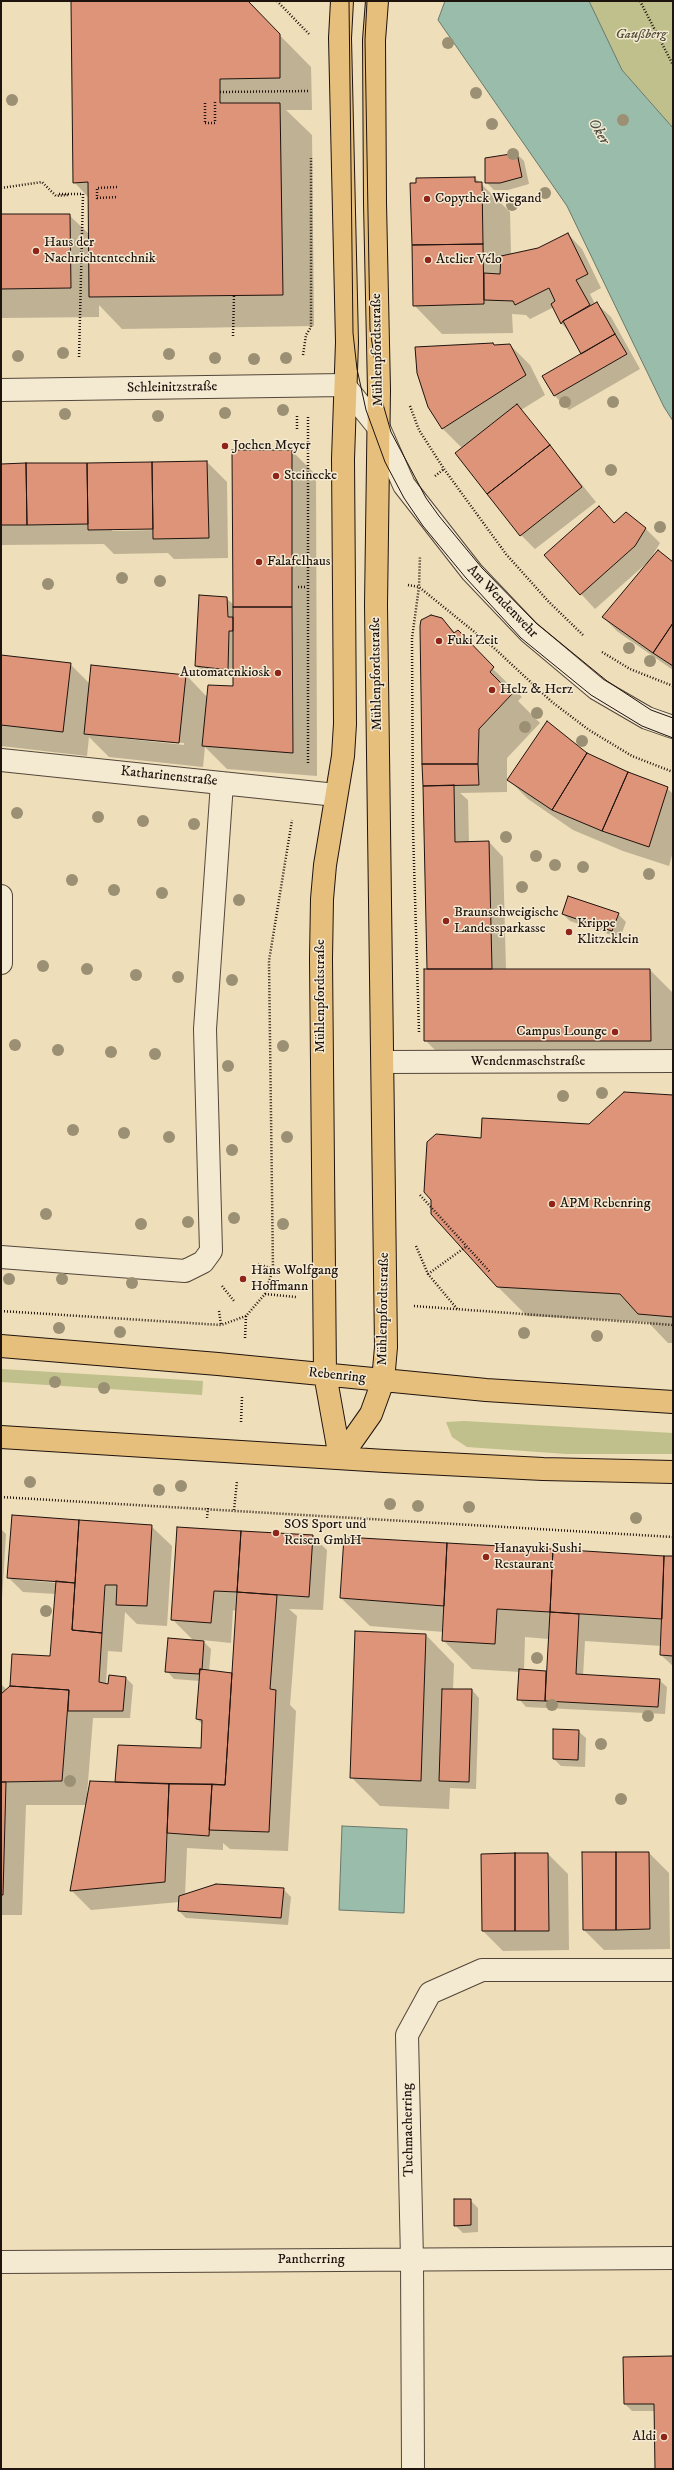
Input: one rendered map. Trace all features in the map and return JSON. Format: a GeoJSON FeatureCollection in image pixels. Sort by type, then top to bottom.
{"type":"FeatureCollection","features":[{"type":"Feature","properties":{"kind":"main road","name":"Mühlenpfordtstraße"},"geometry":{"type":"LineString","coordinates":[[340,1458],[325,1374],[322,907],[345,724],[344,385],[347,342],[340,46],[342,1]]}},
{"type":"Feature","properties":{"kind":"main road","name":"Mühlenpfordtstraße"},"geometry":{"type":"LineString","coordinates":[[340,1458],[371,1414],[382,1381],[386,1347],[376,605],[379,428],[374,40],[377,1]]}},
{"type":"Feature","properties":{"kind":"main road","name":"Rebenring"},"geometry":{"type":"LineString","coordinates":[[1,1346],[244,1366],[382,1381],[501,1391],[673,1402]]}},
{"type":"Feature","properties":{"kind":"main road"},"geometry":{"type":"LineString","coordinates":[[1,1437],[543,1469],[673,1472]]}},
{"type":"Feature","properties":{"kind":"street","name":"Schleinitzstraße"},"geometry":{"type":"LineString","coordinates":[[1,390],[344,385]]}},
{"type":"Feature","properties":{"kind":"street","name":"Am Wendenwehr"},"geometry":{"type":"LineString","coordinates":[[344,385],[379,428],[404,485],[472,572],[529,632],[597,689],[647,718],[673,727]]}},
{"type":"Feature","properties":{"kind":"street","name":"Katharinenstraße"},"geometry":{"type":"LineString","coordinates":[[1,760],[336,795]]}},
{"type":"Feature","properties":{"kind":"street"},"geometry":{"type":"LineString","coordinates":[[1,1257],[185,1271],[203,1262],[211,1251],[205,1029],[222,783]]}},
{"type":"Feature","properties":{"kind":"street"},"geometry":{"type":"LineString","coordinates":[[1,896],[1,963]]}},
{"type":"Feature","properties":{"kind":"street","name":"Wendenmaschstraße"},"geometry":{"type":"LineString","coordinates":[[383,1062],[673,1061]]}},
{"type":"Feature","properties":{"kind":"street","name":"Tuchmacherring"},"geometry":{"type":"LineString","coordinates":[[412,2260],[407,2036],[430,1993],[482,1970],[673,1970]]}},
{"type":"Feature","properties":{"kind":"street"},"geometry":{"type":"LineString","coordinates":[[413,2469],[412,2260],[673,2258]]}},
{"type":"Feature","properties":{"kind":"street","name":"Pantherring"},"geometry":{"type":"LineString","coordinates":[[1,2262],[412,2260]]}},
{"type":"Feature","properties":{"kind":"path"},"geometry":{"type":"LineString","coordinates":[[277,1],[313,37]]}},
{"type":"Feature","properties":{"kind":"path"},"geometry":{"type":"LineString","coordinates":[[640,1],[673,65]]}},
{"type":"Feature","properties":{"kind":"path"},"geometry":{"type":"LineString","coordinates":[[220,92],[310,90],[310,98]]}},
{"type":"Feature","properties":{"kind":"path"},"geometry":{"type":"LineString","coordinates":[[205,103],[205,123],[215,123],[215,102]]}},
{"type":"Feature","properties":{"kind":"path"},"geometry":{"type":"LineString","coordinates":[[302,363],[306,335],[311,327],[311,153]]}},
{"type":"Feature","properties":{"kind":"path"},"geometry":{"type":"LineString","coordinates":[[1,188],[42,182],[56,196],[82,194]]}},
{"type":"Feature","properties":{"kind":"path"},"geometry":{"type":"LineString","coordinates":[[118,187],[97,188],[97,198],[118,197]]}},
{"type":"Feature","properties":{"kind":"path"},"geometry":{"type":"LineString","coordinates":[[59,194],[88,194]]}},
{"type":"Feature","properties":{"kind":"path"},"geometry":{"type":"LineString","coordinates":[[81,335],[82,194]]}},
{"type":"Feature","properties":{"kind":"path"},"geometry":{"type":"LineString","coordinates":[[233,336],[234,296]]}},
{"type":"Feature","properties":{"kind":"path"},"geometry":{"type":"LineString","coordinates":[[409,405],[419,430],[444,469],[506,554],[549,602],[586,639]]}},
{"type":"Feature","properties":{"kind":"path"},"geometry":{"type":"LineString","coordinates":[[308,409],[308,764]]}},
{"type":"Feature","properties":{"kind":"path"},"geometry":{"type":"LineString","coordinates":[[419,1038],[413,830],[412,638],[420,587],[420,550]]}},
{"type":"Feature","properties":{"kind":"path"},"geometry":{"type":"LineString","coordinates":[[408,585],[420,587],[493,647],[552,702],[589,730],[632,756],[673,772]]}},
{"type":"Feature","properties":{"kind":"path"},"geometry":{"type":"LineString","coordinates":[[298,587],[307,587]]}},
{"type":"Feature","properties":{"kind":"path"},"geometry":{"type":"LineString","coordinates":[[596,648],[630,669],[673,686]]}},
{"type":"Feature","properties":{"kind":"path"},"geometry":{"type":"LineString","coordinates":[[1,1311],[221,1325],[246,1316],[266,1294],[273,1269],[269,962],[292,821]]}},
{"type":"Feature","properties":{"kind":"path"},"geometry":{"type":"LineString","coordinates":[[420,1195],[490,1272]]}},
{"type":"Feature","properties":{"kind":"path"},"geometry":{"type":"LineString","coordinates":[[467,1246],[428,1274],[458,1310],[673,1325]]}},
{"type":"Feature","properties":{"kind":"path"},"geometry":{"type":"LineString","coordinates":[[258,1264],[273,1269]]}},
{"type":"Feature","properties":{"kind":"path"},"geometry":{"type":"LineString","coordinates":[[218,1310],[221,1325]]}},
{"type":"Feature","properties":{"kind":"path"},"geometry":{"type":"LineString","coordinates":[[234,1510],[239,1451],[246,1316]]}},
{"type":"Feature","properties":{"kind":"path"},"geometry":{"type":"LineString","coordinates":[[1,1497],[208,1508],[673,1537]]}},
{"type":"Feature","properties":{"kind":"path"},"geometry":{"type":"LineString","coordinates":[[207,1518],[208,1508]]}},
{"type":"Feature","properties":{"kind":"green space","name":"Gaußberg"},"geometry":{"type":"Polygon","coordinates":[[[589,1],[673,1],[673,128],[622,70],[589,1]]]}},
{"type":"Feature","properties":{"kind":"green space"},"geometry":{"type":"Polygon","coordinates":[[[1,1369],[203,1381],[202,1395],[1,1382],[1,1369]]]}},
{"type":"Feature","properties":{"kind":"green space"},"geometry":{"type":"Polygon","coordinates":[[[464,1421],[673,1433],[673,1454],[567,1454],[467,1447],[452,1437],[446,1422],[464,1421]]]}},
{"type":"Feature","properties":{"kind":"water","name":"Oker"},"geometry":{"type":"Polygon","coordinates":[[[445,1],[589,1],[622,70],[673,128],[673,421],[664,407],[567,206],[438,20],[445,1]]]}},
{"type":"Feature","properties":{"kind":"water"},"geometry":{"type":"Polygon","coordinates":[[[342,1826],[407,1829],[404,1913],[339,1910],[342,1826]]]}},
{"type":"Feature","properties":{"kind":"building"},"geometry":{"type":"Polygon","coordinates":[[[71,1],[248,1],[280,34],[280,78],[220,79],[220,103],[280,103],[283,295],[89,297],[88,182],[73,183],[71,1]]]}},
{"type":"Feature","properties":{"kind":"building"},"geometry":{"type":"Polygon","coordinates":[[[517,153],[522,177],[500,183],[485,183],[485,158],[517,153]]]}},
{"type":"Feature","properties":{"kind":"building"},"geometry":{"type":"Polygon","coordinates":[[[475,177],[475,182],[482,182],[483,244],[412,245],[410,183],[416,183],[416,178],[475,177]]]}},
{"type":"Feature","properties":{"kind":"building","name":"Haus der Nachrichtentechnik"},"geometry":{"type":"Polygon","coordinates":[[[1,214],[70,214],[71,288],[1,289],[1,214]]]}},
{"type":"Feature","properties":{"kind":"building"},"geometry":{"type":"Polygon","coordinates":[[[568,233],[588,274],[576,280],[590,305],[563,321],[561,324],[551,304],[555,301],[549,288],[515,305],[513,301],[484,300],[484,273],[500,274],[501,256],[538,248],[568,233]]]}},
{"type":"Feature","properties":{"kind":"building"},"geometry":{"type":"Polygon","coordinates":[[[483,244],[484,304],[413,306],[412,245],[483,244]]]}},
{"type":"Feature","properties":{"kind":"building"},"geometry":{"type":"Polygon","coordinates":[[[597,302],[615,334],[581,354],[563,321],[597,302]]]}},
{"type":"Feature","properties":{"kind":"building"},"geometry":{"type":"Polygon","coordinates":[[[615,334],[627,354],[554,396],[542,376],[615,334]]]}},
{"type":"Feature","properties":{"kind":"building"},"geometry":{"type":"Polygon","coordinates":[[[493,343],[494,345],[510,344],[526,375],[442,429],[428,407],[417,373],[415,347],[493,343]]]}},
{"type":"Feature","properties":{"kind":"building"},"geometry":{"type":"Polygon","coordinates":[[[517,404],[550,445],[487,494],[455,453],[517,404]]]}},
{"type":"Feature","properties":{"kind":"building"},"geometry":{"type":"Polygon","coordinates":[[[550,445],[582,487],[520,536],[487,494],[550,445]]]}},
{"type":"Feature","properties":{"kind":"building"},"geometry":{"type":"Polygon","coordinates":[[[232,450],[292,450],[292,607],[233,607],[232,450]]]}},
{"type":"Feature","properties":{"kind":"building"},"geometry":{"type":"Polygon","coordinates":[[[207,461],[209,538],[153,539],[152,462],[207,461]]]}},
{"type":"Feature","properties":{"kind":"building"},"geometry":{"type":"Polygon","coordinates":[[[152,462],[153,529],[88,530],[87,463],[152,462]]]}},
{"type":"Feature","properties":{"kind":"building"},"geometry":{"type":"Polygon","coordinates":[[[26,463],[87,463],[88,524],[27,525],[26,463]]]}},
{"type":"Feature","properties":{"kind":"building"},"geometry":{"type":"Polygon","coordinates":[[[26,463],[27,525],[1,525],[1,464],[26,463]]]}},
{"type":"Feature","properties":{"kind":"building"},"geometry":{"type":"Polygon","coordinates":[[[599,506],[614,523],[626,512],[646,528],[635,546],[580,595],[544,555],[599,506]]]}},
{"type":"Feature","properties":{"kind":"building"},"geometry":{"type":"Polygon","coordinates":[[[658,550],[673,562],[673,623],[653,653],[602,617],[658,550]]]}},
{"type":"Feature","properties":{"kind":"building"},"geometry":{"type":"Polygon","coordinates":[[[199,595],[227,597],[228,617],[233,617],[233,631],[229,631],[228,670],[195,666],[199,595]]]}},
{"type":"Feature","properties":{"kind":"building"},"geometry":{"type":"Polygon","coordinates":[[[233,607],[292,607],[293,753],[202,746],[208,685],[233,686],[233,607]]]}},
{"type":"Feature","properties":{"kind":"building"},"geometry":{"type":"Polygon","coordinates":[[[431,615],[442,618],[454,633],[458,630],[494,667],[490,672],[512,694],[479,729],[478,764],[422,764],[420,626],[421,620],[431,615]]]}},
{"type":"Feature","properties":{"kind":"building"},"geometry":{"type":"Polygon","coordinates":[[[673,623],[673,666],[653,653],[673,623]]]}},
{"type":"Feature","properties":{"kind":"building"},"geometry":{"type":"Polygon","coordinates":[[[1,655],[71,663],[63,732],[1,725],[1,655]]]}},
{"type":"Feature","properties":{"kind":"building"},"geometry":{"type":"Polygon","coordinates":[[[91,665],[186,675],[179,743],[84,734],[91,665]]]}},
{"type":"Feature","properties":{"kind":"building"},"geometry":{"type":"Polygon","coordinates":[[[547,721],[587,753],[552,810],[507,780],[547,721]]]}},
{"type":"Feature","properties":{"kind":"building"},"geometry":{"type":"Polygon","coordinates":[[[587,753],[628,772],[602,831],[552,810],[587,753]]]}},
{"type":"Feature","properties":{"kind":"building"},"geometry":{"type":"Polygon","coordinates":[[[422,764],[478,764],[479,785],[423,786],[422,764]]]}},
{"type":"Feature","properties":{"kind":"building"},"geometry":{"type":"Polygon","coordinates":[[[628,772],[668,787],[649,847],[602,831],[628,772]]]}},
{"type":"Feature","properties":{"kind":"building"},"geometry":{"type":"Polygon","coordinates":[[[454,785],[455,842],[489,841],[492,969],[427,969],[423,786],[454,785]]]}},
{"type":"Feature","properties":{"kind":"building"},"geometry":{"type":"Polygon","coordinates":[[[568,896],[619,913],[612,931],[562,914],[568,896]]]}},
{"type":"Feature","properties":{"kind":"building"},"geometry":{"type":"Polygon","coordinates":[[[424,969],[650,969],[651,1041],[424,1041],[424,969]]]}},
{"type":"Feature","properties":{"kind":"building","name":"APM Rebenring"},"geometry":{"type":"Polygon","coordinates":[[[624,1092],[673,1095],[673,1317],[638,1314],[620,1294],[497,1287],[431,1214],[431,1200],[424,1192],[427,1142],[436,1134],[481,1138],[482,1118],[589,1124],[624,1092]]]}},
{"type":"Feature","properties":{"kind":"building"},"geometry":{"type":"Polygon","coordinates":[[[12,1515],[79,1520],[75,1583],[7,1578],[12,1515]]]}},
{"type":"Feature","properties":{"kind":"building"},"geometry":{"type":"Polygon","coordinates":[[[79,1520],[152,1525],[147,1606],[116,1605],[117,1585],[105,1585],[102,1633],[72,1630],[79,1520]]]}},
{"type":"Feature","properties":{"kind":"building"},"geometry":{"type":"Polygon","coordinates":[[[177,1527],[241,1531],[237,1592],[214,1591],[211,1623],[171,1620],[177,1527]]]}},
{"type":"Feature","properties":{"kind":"building"},"geometry":{"type":"Polygon","coordinates":[[[241,1531],[313,1535],[309,1597],[237,1592],[241,1531]]]}},
{"type":"Feature","properties":{"kind":"building"},"geometry":{"type":"Polygon","coordinates":[[[344,1537],[447,1543],[444,1606],[340,1598],[344,1537]]]}},
{"type":"Feature","properties":{"kind":"building"},"geometry":{"type":"Polygon","coordinates":[[[447,1543],[553,1549],[550,1612],[497,1609],[495,1644],[442,1641],[447,1543]]]}},
{"type":"Feature","properties":{"kind":"building"},"geometry":{"type":"Polygon","coordinates":[[[553,1549],[664,1556],[662,1619],[550,1612],[553,1549]]]}},
{"type":"Feature","properties":{"kind":"building"},"geometry":{"type":"Polygon","coordinates":[[[664,1556],[673,1556],[673,1656],[660,1655],[664,1556]]]}},
{"type":"Feature","properties":{"kind":"building"},"geometry":{"type":"Polygon","coordinates":[[[56,1581],[75,1583],[72,1630],[102,1633],[99,1682],[108,1684],[109,1675],[126,1677],[123,1711],[68,1711],[69,1690],[10,1686],[12,1654],[50,1656],[56,1581]]]}},
{"type":"Feature","properties":{"kind":"building"},"geometry":{"type":"Polygon","coordinates":[[[237,1592],[277,1595],[270,1689],[276,1690],[269,1832],[209,1830],[212,1784],[225,1785],[237,1592]]]}},
{"type":"Feature","properties":{"kind":"building"},"geometry":{"type":"Polygon","coordinates":[[[550,1612],[579,1614],[576,1674],[660,1679],[658,1707],[545,1701],[550,1612]]]}},
{"type":"Feature","properties":{"kind":"building"},"geometry":{"type":"Polygon","coordinates":[[[355,1631],[426,1634],[421,1781],[350,1778],[355,1631]]]}},
{"type":"Feature","properties":{"kind":"building"},"geometry":{"type":"Polygon","coordinates":[[[168,1638],[204,1641],[202,1670],[200,1669],[199,1674],[165,1672],[168,1638]]]}},
{"type":"Feature","properties":{"kind":"building"},"geometry":{"type":"Polygon","coordinates":[[[200,1669],[232,1673],[225,1785],[115,1782],[118,1745],[201,1748],[202,1720],[196,1719],[200,1669]]]}},
{"type":"Feature","properties":{"kind":"building"},"geometry":{"type":"Polygon","coordinates":[[[519,1669],[546,1671],[545,1701],[517,1700],[519,1669]]]}},
{"type":"Feature","properties":{"kind":"building"},"geometry":{"type":"Polygon","coordinates":[[[10,1686],[69,1690],[62,1781],[1,1782],[1,1694],[10,1686]]]}},
{"type":"Feature","properties":{"kind":"building"},"geometry":{"type":"Polygon","coordinates":[[[442,1689],[472,1689],[469,1782],[439,1781],[442,1689]]]}},
{"type":"Feature","properties":{"kind":"building"},"geometry":{"type":"Polygon","coordinates":[[[553,1729],[579,1730],[578,1760],[553,1759],[553,1729]]]}},
{"type":"Feature","properties":{"kind":"building"},"geometry":{"type":"Polygon","coordinates":[[[90,1781],[169,1784],[165,1882],[70,1891],[90,1781]]]}},
{"type":"Feature","properties":{"kind":"building"},"geometry":{"type":"Polygon","coordinates":[[[1,1782],[6,1782],[3,1895],[1,1895],[1,1782]]]}},
{"type":"Feature","properties":{"kind":"building"},"geometry":{"type":"Polygon","coordinates":[[[169,1784],[212,1784],[209,1836],[167,1833],[169,1784]]]}},
{"type":"Feature","properties":{"kind":"building"},"geometry":{"type":"Polygon","coordinates":[[[582,1852],[616,1852],[616,1930],[583,1930],[582,1852]]]}},
{"type":"Feature","properties":{"kind":"building"},"geometry":{"type":"Polygon","coordinates":[[[616,1852],[649,1852],[650,1929],[616,1930],[616,1852]]]}},
{"type":"Feature","properties":{"kind":"building"},"geometry":{"type":"Polygon","coordinates":[[[515,1853],[548,1853],[549,1931],[515,1931],[515,1853]]]}},
{"type":"Feature","properties":{"kind":"building"},"geometry":{"type":"Polygon","coordinates":[[[515,1853],[515,1931],[482,1931],[481,1854],[515,1853]]]}},
{"type":"Feature","properties":{"kind":"building"},"geometry":{"type":"Polygon","coordinates":[[[216,1884],[284,1888],[281,1918],[178,1911],[179,1896],[216,1884]]]}},
{"type":"Feature","properties":{"kind":"building"},"geometry":{"type":"Polygon","coordinates":[[[454,2199],[471,2199],[471,2225],[454,2226],[454,2199]]]}},
{"type":"Feature","properties":{"kind":"building","name":"Aldi"},"geometry":{"type":"Polygon","coordinates":[[[673,2356],[673,2469],[655,2469],[654,2404],[624,2404],[623,2357],[673,2356]]]}},
{"type":"Feature","properties":{"kind":"tram line"},"geometry":{"type":"LineString","coordinates":[[349,1],[353,333],[357,369],[366,410],[385,462],[404,498],[423,526],[466,578],[521,638],[591,695],[642,726],[673,738]]}},
{"type":"Feature","properties":{"kind":"tram line"},"geometry":{"type":"LineString","coordinates":[[367,1],[365,40],[370,329],[379,390],[391,432],[426,498],[439,516],[482,568],[536,623],[607,681],[651,710],[673,718]]}},
{"type":"Feature","properties":{"kind":"place","name":"Copythek Wiegand"},"geometry":{"type":"Point","coordinates":[427,199]}},
{"type":"Feature","properties":{"kind":"place","name":"Haus der Nachrichtentechnik"},"geometry":{"type":"Point","coordinates":[36,251]}},
{"type":"Feature","properties":{"kind":"place","name":"Atelier Vélo"},"geometry":{"type":"Point","coordinates":[428,260]}},
{"type":"Feature","properties":{"kind":"place","name":"Jochen Meyer"},"geometry":{"type":"Point","coordinates":[225,446]}},
{"type":"Feature","properties":{"kind":"place","name":"Steinecke"},"geometry":{"type":"Point","coordinates":[276,476]}},
{"type":"Feature","properties":{"kind":"place","name":"Falafelhaus"},"geometry":{"type":"Point","coordinates":[259,562]}},
{"type":"Feature","properties":{"kind":"place","name":"Fuki Zeit"},"geometry":{"type":"Point","coordinates":[439,641]}},
{"type":"Feature","properties":{"kind":"place","name":"Automatenkiosk"},"geometry":{"type":"Point","coordinates":[278,673]}},
{"type":"Feature","properties":{"kind":"place","name":"Helz & Herz"},"geometry":{"type":"Point","coordinates":[492,690]}},
{"type":"Feature","properties":{"kind":"place","name":"Braunschweigische Landessparkasse"},"geometry":{"type":"Point","coordinates":[446,921]}},
{"type":"Feature","properties":{"kind":"place","name":"Krippe Klitzeklein"},"geometry":{"type":"Point","coordinates":[569,932]}},
{"type":"Feature","properties":{"kind":"place","name":"Campus Lounge"},"geometry":{"type":"Point","coordinates":[615,1032]}},
{"type":"Feature","properties":{"kind":"place","name":"APM Rebenring"},"geometry":{"type":"Point","coordinates":[552,1204]}},
{"type":"Feature","properties":{"kind":"place","name":"Hans Wolfgang Hoffmann"},"geometry":{"type":"Point","coordinates":[243,1279]}},
{"type":"Feature","properties":{"kind":"place","name":"SOS Sport und Reisen GmbH"},"geometry":{"type":"Point","coordinates":[276,1533]}},
{"type":"Feature","properties":{"kind":"place","name":"Hanayuki Sushi Restaurant"},"geometry":{"type":"Point","coordinates":[486,1557]}},
{"type":"Feature","properties":{"kind":"place","name":"Aldi"},"geometry":{"type":"Point","coordinates":[664,2437]}}]}
